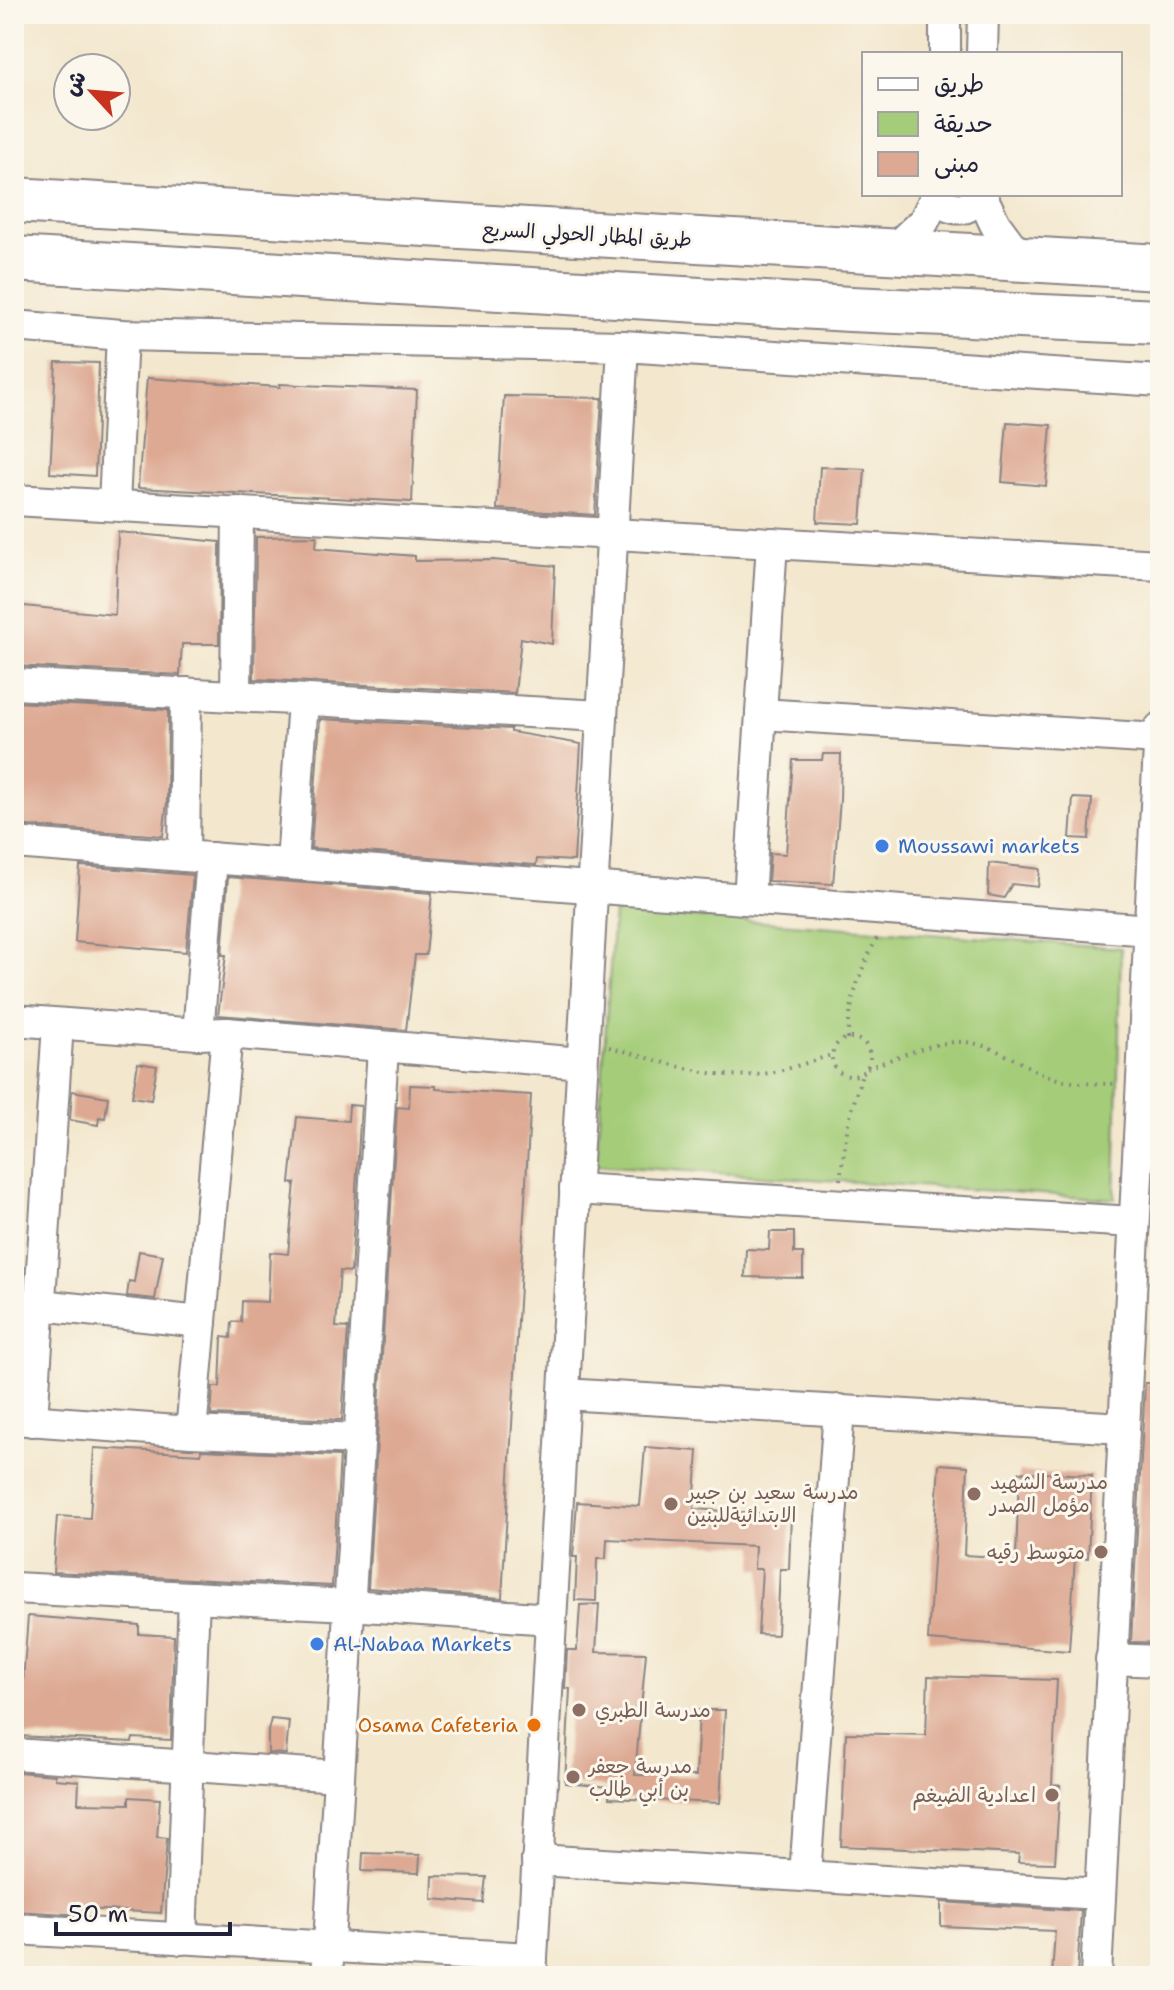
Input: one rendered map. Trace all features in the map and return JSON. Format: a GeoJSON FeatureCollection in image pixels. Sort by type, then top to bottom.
{"type":"FeatureCollection","features":[{"type":"Feature","properties":{"kind":"highway","name":"طريق المطار الحولي السريع"},"geometry":{"type":"LineString","coordinates":[[14,200],[1160,267]]}},
{"type":"Feature","properties":{"kind":"highway"},"geometry":{"type":"LineString","coordinates":[[720,300],[736,292],[746,276],[745,257],[734,242]]}},
{"type":"Feature","properties":{"kind":"highway"},"geometry":{"type":"LineString","coordinates":[[850,309],[842,305],[831,291],[830,273],[839,258],[874,251]]}},
{"type":"Feature","properties":{"kind":"highway"},"geometry":{"type":"LineString","coordinates":[[14,259],[850,309],[1160,322]]}},
{"type":"Feature","properties":{"kind":"street"},"geometry":{"type":"LineString","coordinates":[[945,14],[945,52]]}},
{"type":"Feature","properties":{"kind":"street"},"geometry":{"type":"LineString","coordinates":[[982,52],[983,14]]}},
{"type":"Feature","properties":{"kind":"street"},"geometry":{"type":"LineString","coordinates":[[874,251],[924,221],[936,196]]}},
{"type":"Feature","properties":{"kind":"street"},"geometry":{"type":"LineString","coordinates":[[937,196],[944,205],[954,209],[966,208],[979,196]]}},
{"type":"Feature","properties":{"kind":"street"},"geometry":{"type":"LineString","coordinates":[[981,196],[995,224],[1020,258]]}},
{"type":"Feature","properties":{"kind":"street"},"geometry":{"type":"LineString","coordinates":[[14,326],[122,335],[623,346],[1160,381]]}},
{"type":"Feature","properties":{"kind":"street"},"geometry":{"type":"LineString","coordinates":[[114,505],[122,335]]}},
{"type":"Feature","properties":{"kind":"street"},"geometry":{"type":"LineString","coordinates":[[14,1929],[181,1939],[328,1962],[532,1967],[623,346]]}},
{"type":"Feature","properties":{"kind":"street"},"geometry":{"type":"LineString","coordinates":[[14,500],[1160,565]]}},
{"type":"Feature","properties":{"kind":"street"},"geometry":{"type":"LineString","coordinates":[[236,696],[238,512]]}},
{"type":"Feature","properties":{"kind":"street"},"geometry":{"type":"LineString","coordinates":[[749,899],[772,543]]}},
{"type":"Feature","properties":{"kind":"street"},"geometry":{"type":"LineString","coordinates":[[14,684],[602,716]]}},
{"type":"Feature","properties":{"kind":"street"},"geometry":{"type":"LineString","coordinates":[[186,693],[213,1033],[201,1322],[191,1432]]}},
{"type":"Feature","properties":{"kind":"street"},"geometry":{"type":"LineString","coordinates":[[292,864],[303,700]]}},
{"type":"Feature","properties":{"kind":"street"},"geometry":{"type":"LineString","coordinates":[[761,714],[1159,739]]}},
{"type":"Feature","properties":{"kind":"street"},"geometry":{"type":"LineString","coordinates":[[1096,1976],[1134,1222],[1148,1100],[1150,930],[1160,728]]}},
{"type":"Feature","properties":{"kind":"street"},"geometry":{"type":"LineString","coordinates":[[14,843],[1150,930]]}},
{"type":"Feature","properties":{"kind":"street"},"geometry":{"type":"LineString","coordinates":[[14,1020],[383,1048],[583,1051]]}},
{"type":"Feature","properties":{"kind":"street"},"geometry":{"type":"LineString","coordinates":[[58,1024],[40,1305],[23,1420],[191,1432],[359,1439]]}},
{"type":"Feature","properties":{"kind":"street"},"geometry":{"type":"LineString","coordinates":[[328,1962],[383,1048]]}},
{"type":"Feature","properties":{"kind":"street"},"geometry":{"type":"LineString","coordinates":[[575,1189],[1134,1222]]}},
{"type":"Feature","properties":{"kind":"street"},"geometry":{"type":"LineString","coordinates":[[40,1305],[201,1322]]}},
{"type":"Feature","properties":{"kind":"street"},"geometry":{"type":"LineString","coordinates":[[564,1394],[1123,1428]]}},
{"type":"Feature","properties":{"kind":"street"},"geometry":{"type":"LineString","coordinates":[[805,1875],[839,1410]]}},
{"type":"Feature","properties":{"kind":"street"},"geometry":{"type":"LineString","coordinates":[[14,1588],[551,1619]]}},
{"type":"Feature","properties":{"kind":"street"},"geometry":{"type":"LineString","coordinates":[[181,1939],[194,1597]]}},
{"type":"Feature","properties":{"kind":"street"},"geometry":{"type":"LineString","coordinates":[[1111,1659],[1160,1661]]}},
{"type":"Feature","properties":{"kind":"street"},"geometry":{"type":"LineString","coordinates":[[14,1754],[339,1776]]}},
{"type":"Feature","properties":{"kind":"street"},"geometry":{"type":"LineString","coordinates":[[537,1860],[1099,1894]]}},
{"type":"Feature","properties":{"kind":"path"},"geometry":{"type":"LineString","coordinates":[[847,1039],[854,989],[880,932]]}},
{"type":"Feature","properties":{"kind":"path"},"geometry":{"type":"LineString","coordinates":[[862,1073],[841,1074],[832,1062],[832,1055],[840,1042],[847,1039],[861,1041],[870,1053],[867,1068]]}},
{"type":"Feature","properties":{"kind":"path"},"geometry":{"type":"LineString","coordinates":[[837,1205],[846,1132],[862,1073],[867,1068],[940,1044],[963,1042],[985,1046],[1050,1077],[1148,1100]]}},
{"type":"Feature","properties":{"kind":"path"},"geometry":{"type":"LineString","coordinates":[[583,1051],[732,1075],[775,1072],[832,1055]]}},
{"type":"Feature","properties":{"kind":"green space"},"geometry":{"type":"Polygon","coordinates":[[[614,911],[1121,948],[1115,1199],[596,1165],[614,911]]]}},
{"type":"Feature","properties":{"kind":"building"},"geometry":{"type":"Polygon","coordinates":[[[56,362],[99,363],[95,476],[50,473],[56,362]]]}},
{"type":"Feature","properties":{"kind":"building"},"geometry":{"type":"Polygon","coordinates":[[[147,378],[280,387],[280,384],[417,390],[412,502],[138,488],[147,378]]]}},
{"type":"Feature","properties":{"kind":"building"},"geometry":{"type":"Polygon","coordinates":[[[504,396],[602,398],[595,515],[497,509],[504,396]]]}},
{"type":"Feature","properties":{"kind":"building"},"geometry":{"type":"Polygon","coordinates":[[[1007,422],[1051,425],[1046,486],[1002,482],[1007,422]]]}},
{"type":"Feature","properties":{"kind":"building"},"geometry":{"type":"Polygon","coordinates":[[[820,467],[865,469],[861,524],[817,522],[820,467]]]}},
{"type":"Feature","properties":{"kind":"building"},"geometry":{"type":"Polygon","coordinates":[[[118,532],[220,542],[219,644],[182,644],[180,675],[14,666],[14,605],[115,615],[118,532]]]}},
{"type":"Feature","properties":{"kind":"building"},"geometry":{"type":"Polygon","coordinates":[[[317,536],[316,548],[415,556],[415,561],[493,560],[555,566],[552,644],[521,638],[515,693],[254,679],[256,537],[317,536]]]}},
{"type":"Feature","properties":{"kind":"building"},"geometry":{"type":"Polygon","coordinates":[[[14,702],[168,710],[167,802],[163,836],[14,825],[14,702]]]}},
{"type":"Feature","properties":{"kind":"building"},"geometry":{"type":"Polygon","coordinates":[[[320,719],[511,729],[511,732],[581,744],[574,861],[537,859],[536,865],[311,848],[320,719]]]}},
{"type":"Feature","properties":{"kind":"building"},"geometry":{"type":"Polygon","coordinates":[[[823,754],[841,754],[833,884],[768,881],[770,853],[786,854],[793,760],[822,760],[823,754]]]}},
{"type":"Feature","properties":{"kind":"building"},"geometry":{"type":"Polygon","coordinates":[[[1073,798],[1092,799],[1089,839],[1070,838],[1073,798]]]}},
{"type":"Feature","properties":{"kind":"building"},"geometry":{"type":"Polygon","coordinates":[[[989,863],[1040,869],[1038,887],[1012,884],[1004,898],[988,895],[989,863]]]}},
{"type":"Feature","properties":{"kind":"building"},"geometry":{"type":"Polygon","coordinates":[[[80,866],[193,875],[186,952],[75,942],[80,866]]]}},
{"type":"Feature","properties":{"kind":"building"},"geometry":{"type":"Polygon","coordinates":[[[228,877],[432,893],[426,955],[415,955],[406,1030],[218,1015],[226,955],[222,955],[228,877]]]}},
{"type":"Feature","properties":{"kind":"building"},"geometry":{"type":"Polygon","coordinates":[[[138,1063],[157,1066],[151,1100],[132,1097],[138,1063]]]}},
{"type":"Feature","properties":{"kind":"building"},"geometry":{"type":"Polygon","coordinates":[[[410,1085],[531,1095],[502,1598],[368,1588],[397,1107],[409,1108],[410,1085]]]}},
{"type":"Feature","properties":{"kind":"building"},"geometry":{"type":"Polygon","coordinates":[[[72,1091],[108,1097],[105,1118],[99,1117],[98,1125],[70,1120],[72,1091]]]}},
{"type":"Feature","properties":{"kind":"building"},"geometry":{"type":"Polygon","coordinates":[[[349,1105],[361,1106],[351,1272],[340,1271],[336,1327],[348,1328],[342,1420],[211,1415],[213,1387],[220,1387],[222,1337],[231,1338],[232,1322],[241,1322],[242,1301],[268,1302],[270,1252],[288,1254],[295,1183],[290,1183],[297,1117],[348,1121],[349,1105]]]}},
{"type":"Feature","properties":{"kind":"building"},"geometry":{"type":"Polygon","coordinates":[[[770,1232],[794,1232],[794,1253],[803,1253],[803,1278],[745,1277],[746,1249],[769,1250],[770,1232]]]}},
{"type":"Feature","properties":{"kind":"building"},"geometry":{"type":"Polygon","coordinates":[[[139,1251],[163,1255],[155,1299],[127,1296],[129,1281],[134,1282],[139,1251]]]}},
{"type":"Feature","properties":{"kind":"building"},"geometry":{"type":"Polygon","coordinates":[[[14,1270],[24,1272],[20,1329],[14,1329],[14,1270]]]}},
{"type":"Feature","properties":{"kind":"building"},"geometry":{"type":"Polygon","coordinates":[[[1145,1383],[1160,1383],[1160,1643],[1131,1642],[1145,1383]]]}},
{"type":"Feature","properties":{"kind":"building"},"geometry":{"type":"Polygon","coordinates":[[[645,1447],[698,1451],[694,1509],[791,1515],[789,1569],[780,1569],[777,1635],[758,1634],[762,1569],[754,1569],[755,1546],[607,1539],[606,1559],[597,1559],[596,1601],[575,1600],[577,1557],[573,1557],[577,1502],[640,1506],[645,1447]]]}},
{"type":"Feature","properties":{"kind":"building"},"geometry":{"type":"Polygon","coordinates":[[[94,1448],[201,1454],[201,1450],[340,1456],[332,1586],[53,1572],[57,1516],[90,1518],[94,1448]]]}},
{"type":"Feature","properties":{"kind":"building"},"geometry":{"type":"Polygon","coordinates":[[[939,1464],[968,1466],[964,1555],[1016,1558],[1019,1472],[1092,1475],[1088,1558],[1075,1557],[1069,1651],[928,1640],[939,1464]]]}},
{"type":"Feature","properties":{"kind":"building"},"geometry":{"type":"Polygon","coordinates":[[[599,1604],[596,1652],[646,1653],[635,1775],[696,1776],[699,1710],[725,1710],[720,1803],[609,1798],[610,1787],[565,1783],[570,1689],[565,1688],[567,1650],[577,1650],[580,1605],[599,1604]]]}},
{"type":"Feature","properties":{"kind":"building"},"geometry":{"type":"Polygon","coordinates":[[[28,1616],[139,1625],[139,1634],[174,1636],[171,1740],[133,1738],[132,1742],[19,1736],[28,1616]]]}},
{"type":"Feature","properties":{"kind":"building"},"geometry":{"type":"Polygon","coordinates":[[[928,1676],[1057,1680],[1052,1785],[1060,1785],[1055,1863],[1018,1862],[1019,1854],[841,1846],[846,1733],[926,1735],[928,1676]]]}},
{"type":"Feature","properties":{"kind":"building"},"geometry":{"type":"Polygon","coordinates":[[[271,1719],[289,1721],[286,1754],[268,1753],[271,1719]]]}},
{"type":"Feature","properties":{"kind":"building"},"geometry":{"type":"Polygon","coordinates":[[[17,1772],[55,1775],[55,1779],[79,1781],[78,1803],[129,1804],[129,1797],[160,1799],[157,1837],[167,1838],[161,1913],[85,1909],[85,1915],[14,1911],[14,1781],[17,1772]]]}},
{"type":"Feature","properties":{"kind":"building"},"geometry":{"type":"Polygon","coordinates":[[[363,1853],[420,1855],[419,1873],[362,1871],[363,1853]]]}},
{"type":"Feature","properties":{"kind":"building"},"geometry":{"type":"Polygon","coordinates":[[[433,1876],[486,1877],[483,1903],[432,1899],[433,1876]]]}},
{"type":"Feature","properties":{"kind":"building"},"geometry":{"type":"Polygon","coordinates":[[[941,1902],[1081,1911],[1077,1976],[1052,1976],[1055,1931],[941,1926],[941,1902]]]}},
{"type":"Feature","properties":{"kind":"place","name":"Moussawi markets"},"geometry":{"type":"Point","coordinates":[882,846]}},
{"type":"Feature","properties":{"kind":"place","name":"مدرسة الشهيد مؤمل الصدر"},"geometry":{"type":"Point","coordinates":[974,1494]}},
{"type":"Feature","properties":{"kind":"place","name":"مدرسة سعيد بن جبير الابتدائيةللبنين"},"geometry":{"type":"Point","coordinates":[671,1504]}},
{"type":"Feature","properties":{"kind":"place","name":"متوسط رقيه"},"geometry":{"type":"Point","coordinates":[1101,1552]}},
{"type":"Feature","properties":{"kind":"place","name":"Al-Nabaa Markets"},"geometry":{"type":"Point","coordinates":[317,1644]}},
{"type":"Feature","properties":{"kind":"place","name":"مدرسة الطبري"},"geometry":{"type":"Point","coordinates":[579,1710]}},
{"type":"Feature","properties":{"kind":"place","name":"Osama Cafeteria"},"geometry":{"type":"Point","coordinates":[534,1725]}},
{"type":"Feature","properties":{"kind":"place","name":"مدرسة جعفر بن أبي طالب"},"geometry":{"type":"Point","coordinates":[573,1777]}},
{"type":"Feature","properties":{"kind":"place","name":"اعدادية الضيغم"},"geometry":{"type":"Point","coordinates":[1052,1795]}}]}
